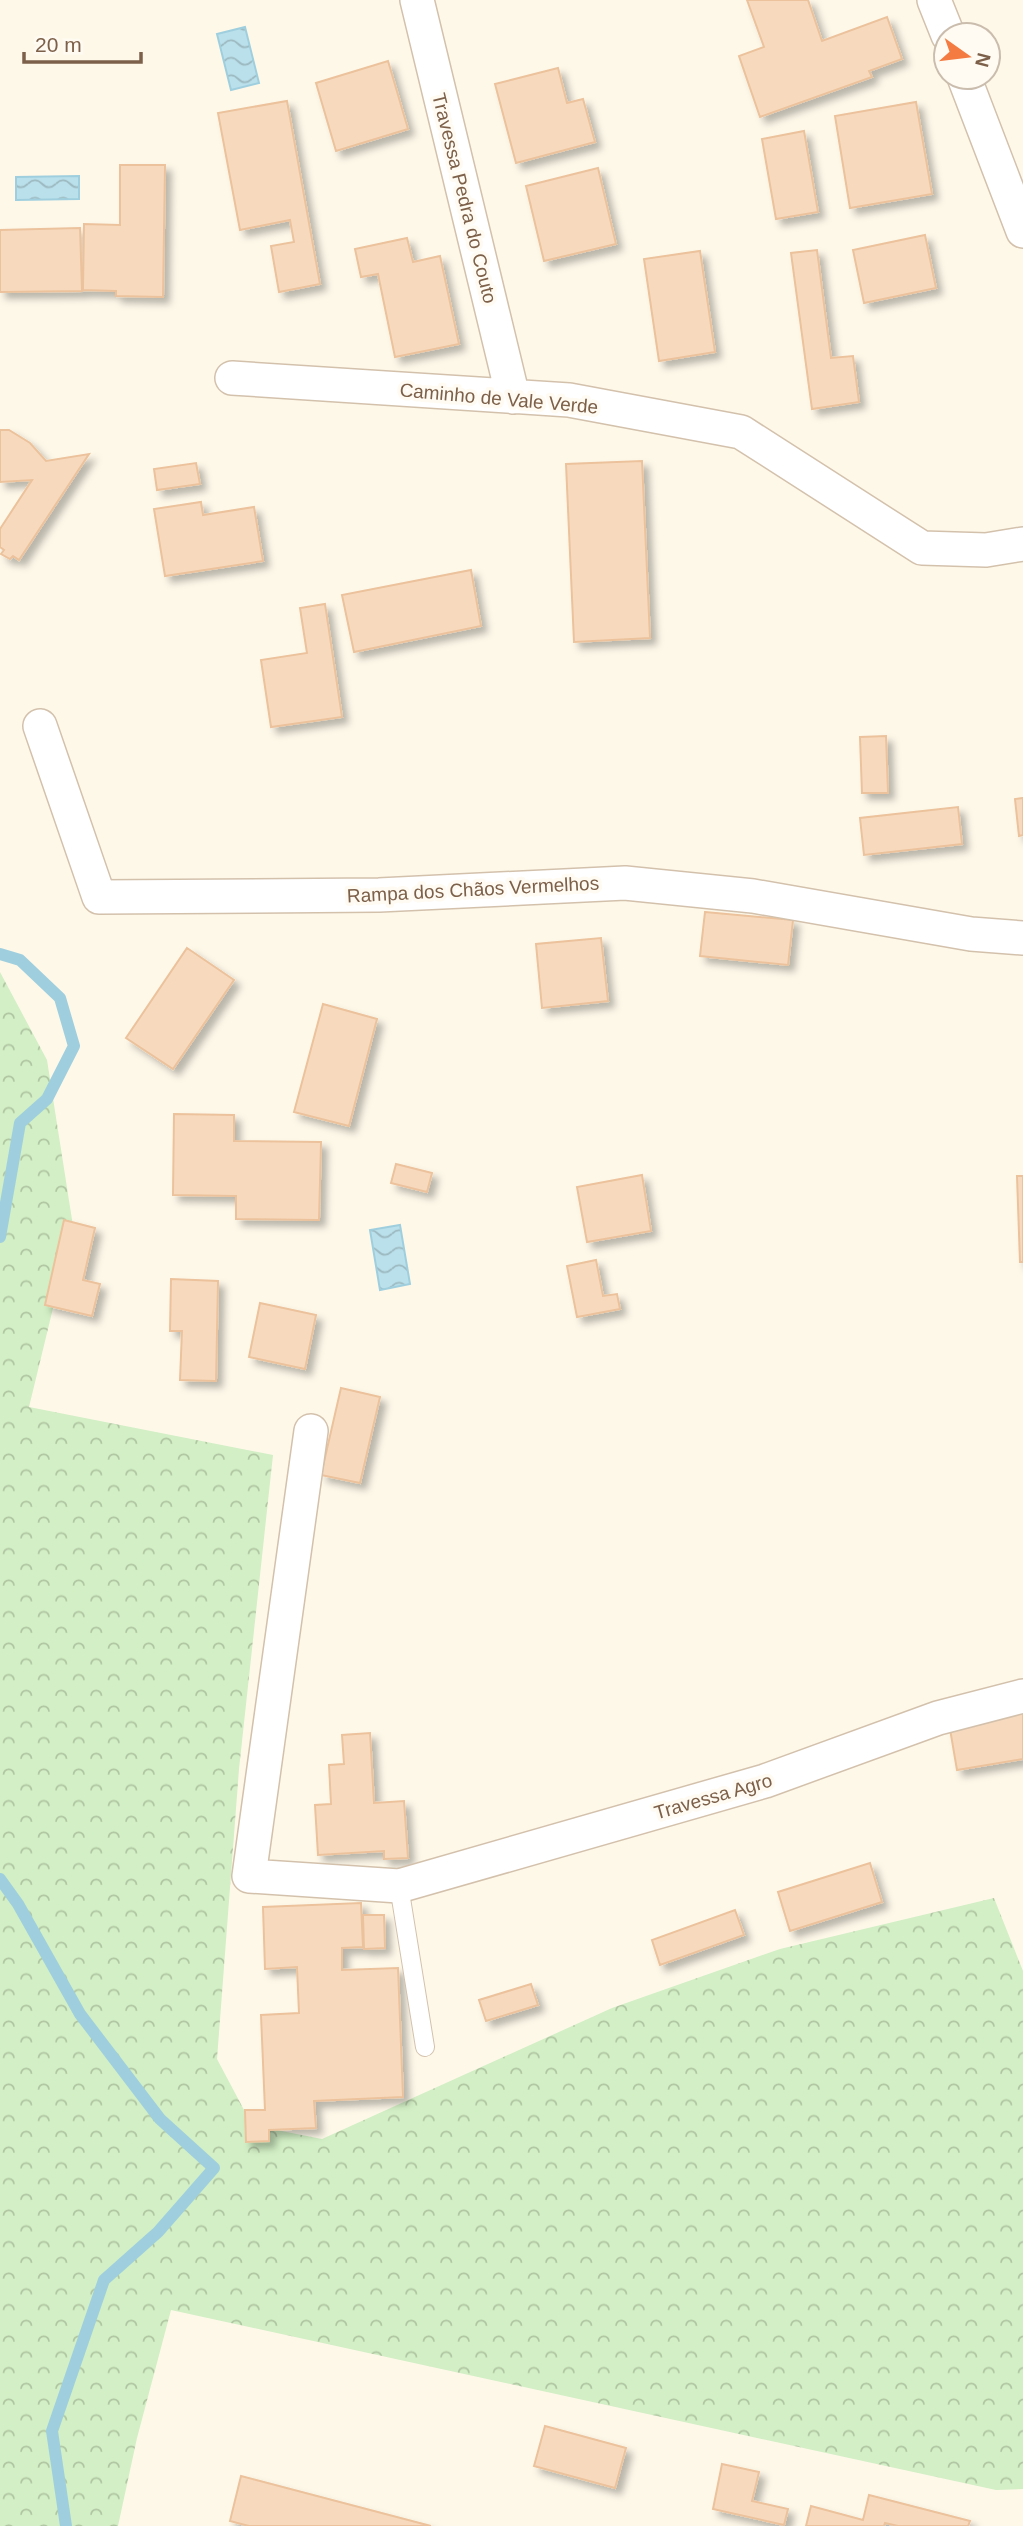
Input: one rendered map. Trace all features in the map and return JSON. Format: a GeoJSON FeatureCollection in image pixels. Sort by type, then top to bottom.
{"type":"FeatureCollection","features":[{"type":"Feature","properties":{"kind":"street","name":"Travessa Pedra do Couto"},"geometry":{"type":"LineString","coordinates":[[417,0],[513,397]]}},
{"type":"Feature","properties":{"kind":"street"},"geometry":{"type":"LineString","coordinates":[[934,0],[942,21]]}},
{"type":"Feature","properties":{"kind":"street"},"geometry":{"type":"LineString","coordinates":[[969,91],[1023,231]]}},
{"type":"Feature","properties":{"kind":"street","name":"Caminho de Vale Verde"},"geometry":{"type":"LineString","coordinates":[[232,378],[569,400],[741,432],[922,548],[986,550],[1023,544]]}},
{"type":"Feature","properties":{"kind":"street","name":"Rampa dos Chãos Vermelhos"},"geometry":{"type":"LineString","coordinates":[[40,726],[99,897],[379,895],[625,883],[753,895],[971,934],[1023,938]]}},
{"type":"Feature","properties":{"kind":"street","name":"Travessa Agro"},"geometry":{"type":"LineString","coordinates":[[311,1431],[249,1876],[399,1886],[765,1782],[938,1718],[1023,1696]]}},
{"type":"Feature","properties":{"kind":"lane"},"geometry":{"type":"LineString","coordinates":[[399,1886],[425,2048]]}},
{"type":"Feature","properties":{"kind":"green space"},"geometry":{"type":"Polygon","coordinates":[[[0,972],[47,1060],[73,1226],[29,1407],[273,1455],[239,1769],[217,2059],[252,2125],[322,2139],[612,2008],[780,1949],[994,1898],[1023,1971],[1023,2489],[996,2490],[171,2310],[137,2438],[118,2526],[0,2526],[0,972]]]}},
{"type":"Feature","properties":{"kind":"water"},"geometry":{"type":"Polygon","coordinates":[[[245,27],[259,83],[231,90],[217,34],[245,27]]]}},
{"type":"Feature","properties":{"kind":"water"},"geometry":{"type":"Polygon","coordinates":[[[79,176],[79,199],[16,200],[16,177],[79,176]]]}},
{"type":"Feature","properties":{"kind":"water"},"geometry":{"type":"Polygon","coordinates":[[[400,1225],[410,1284],[380,1290],[370,1230],[400,1225]]]}},
{"type":"Feature","properties":{"kind":"building"},"geometry":{"type":"Polygon","coordinates":[[[747,0],[808,0],[822,41],[887,17],[902,59],[869,71],[872,77],[760,117],[739,56],[764,47],[747,0]]]}},
{"type":"Feature","properties":{"kind":"building"},"geometry":{"type":"Polygon","coordinates":[[[388,61],[408,129],[336,151],[316,83],[388,61]]]}},
{"type":"Feature","properties":{"kind":"building"},"geometry":{"type":"Polygon","coordinates":[[[558,68],[567,103],[583,99],[595,142],[516,163],[495,84],[558,68]]]}},
{"type":"Feature","properties":{"kind":"building"},"geometry":{"type":"Polygon","coordinates":[[[287,101],[320,284],[279,292],[271,246],[294,242],[290,220],[240,230],[218,113],[287,101]]]}},
{"type":"Feature","properties":{"kind":"building"},"geometry":{"type":"Polygon","coordinates":[[[916,102],[932,194],[850,208],[835,116],[916,102]]]}},
{"type":"Feature","properties":{"kind":"building"},"geometry":{"type":"Polygon","coordinates":[[[804,131],[818,212],[776,219],[762,139],[804,131]]]}},
{"type":"Feature","properties":{"kind":"building"},"geometry":{"type":"Polygon","coordinates":[[[120,165],[165,165],[163,297],[116,296],[116,291],[83,290],[84,224],[120,225],[120,165]]]}},
{"type":"Feature","properties":{"kind":"building"},"geometry":{"type":"Polygon","coordinates":[[[598,168],[616,244],[544,261],[526,186],[598,168]]]}},
{"type":"Feature","properties":{"kind":"building"},"geometry":{"type":"Polygon","coordinates":[[[80,228],[82,291],[0,292],[0,230],[80,228]]]}},
{"type":"Feature","properties":{"kind":"building"},"geometry":{"type":"Polygon","coordinates":[[[925,235],[936,288],[864,303],[853,250],[925,235]]]}},
{"type":"Feature","properties":{"kind":"building"},"geometry":{"type":"Polygon","coordinates":[[[407,238],[413,262],[440,256],[459,344],[395,357],[378,274],[361,277],[355,249],[407,238]]]}},
{"type":"Feature","properties":{"kind":"building"},"geometry":{"type":"Polygon","coordinates":[[[817,250],[831,358],[853,356],[859,402],[812,409],[791,253],[817,250]]]}},
{"type":"Feature","properties":{"kind":"building"},"geometry":{"type":"Polygon","coordinates":[[[700,251],[715,352],[659,361],[644,259],[700,251]]]}},
{"type":"Feature","properties":{"kind":"building"},"geometry":{"type":"Polygon","coordinates":[[[0,430],[9,430],[30,443],[46,461],[89,454],[19,560],[1,554],[4,550],[0,547],[0,529],[32,480],[0,482],[0,430]]]}},
{"type":"Feature","properties":{"kind":"building"},"geometry":{"type":"Polygon","coordinates":[[[642,461],[650,638],[574,642],[566,464],[642,461]]]}},
{"type":"Feature","properties":{"kind":"building"},"geometry":{"type":"Polygon","coordinates":[[[196,463],[200,484],[157,490],[154,469],[196,463]]]}},
{"type":"Feature","properties":{"kind":"building"},"geometry":{"type":"Polygon","coordinates":[[[201,502],[203,515],[254,507],[263,561],[165,576],[154,509],[201,502]]]}},
{"type":"Feature","properties":{"kind":"building"},"geometry":{"type":"Polygon","coordinates":[[[471,570],[481,626],[354,652],[342,595],[471,570]]]}},
{"type":"Feature","properties":{"kind":"building"},"geometry":{"type":"Polygon","coordinates":[[[325,604],[342,717],[271,727],[261,660],[307,653],[300,608],[325,604]]]}},
{"type":"Feature","properties":{"kind":"building"},"geometry":{"type":"Polygon","coordinates":[[[886,736],[888,793],[862,793],[860,737],[886,736]]]}},
{"type":"Feature","properties":{"kind":"building"},"geometry":{"type":"Polygon","coordinates":[[[1023,798],[1023,835],[1019,836],[1015,799],[1023,798]]]}},
{"type":"Feature","properties":{"kind":"building"},"geometry":{"type":"Polygon","coordinates":[[[958,807],[962,844],[864,855],[860,818],[958,807]]]}},
{"type":"Feature","properties":{"kind":"building"},"geometry":{"type":"Polygon","coordinates":[[[705,912],[793,920],[788,965],[700,956],[705,912]]]}},
{"type":"Feature","properties":{"kind":"building"},"geometry":{"type":"Polygon","coordinates":[[[601,938],[608,1001],[542,1008],[536,944],[601,938]]]}},
{"type":"Feature","properties":{"kind":"building"},"geometry":{"type":"Polygon","coordinates":[[[187,948],[234,980],[173,1069],[126,1038],[187,948]]]}},
{"type":"Feature","properties":{"kind":"building"},"geometry":{"type":"Polygon","coordinates":[[[323,1004],[377,1019],[349,1126],[294,1112],[323,1004]]]}},
{"type":"Feature","properties":{"kind":"building"},"geometry":{"type":"Polygon","coordinates":[[[174,1114],[234,1115],[234,1141],[321,1142],[319,1220],[236,1219],[236,1196],[173,1195],[174,1114]]]}},
{"type":"Feature","properties":{"kind":"building"},"geometry":{"type":"Polygon","coordinates":[[[396,1164],[432,1173],[427,1192],[391,1183],[396,1164]]]}},
{"type":"Feature","properties":{"kind":"building"},"geometry":{"type":"Polygon","coordinates":[[[642,1175],[651,1231],[587,1242],[577,1187],[642,1175]]]}},
{"type":"Feature","properties":{"kind":"building"},"geometry":{"type":"Polygon","coordinates":[[[1017,1176],[1023,1176],[1023,1262],[1020,1262],[1017,1176]]]}},
{"type":"Feature","properties":{"kind":"building"},"geometry":{"type":"Polygon","coordinates":[[[64,1220],[95,1228],[83,1280],[100,1284],[92,1316],[45,1305],[64,1220]]]}},
{"type":"Feature","properties":{"kind":"building"},"geometry":{"type":"Polygon","coordinates":[[[596,1260],[603,1296],[617,1294],[620,1309],[577,1317],[567,1266],[596,1260]]]}},
{"type":"Feature","properties":{"kind":"building"},"geometry":{"type":"Polygon","coordinates":[[[171,1279],[218,1281],[216,1381],[180,1380],[182,1331],[170,1331],[171,1279]]]}},
{"type":"Feature","properties":{"kind":"building"},"geometry":{"type":"Polygon","coordinates":[[[260,1303],[316,1315],[305,1369],[249,1357],[260,1303]]]}},
{"type":"Feature","properties":{"kind":"building"},"geometry":{"type":"Polygon","coordinates":[[[341,1388],[380,1397],[360,1483],[321,1475],[341,1388]]]}},
{"type":"Feature","properties":{"kind":"building"},"geometry":{"type":"Polygon","coordinates":[[[1023,1711],[1023,1759],[957,1770],[949,1723],[1023,1711]]]}},
{"type":"Feature","properties":{"kind":"building"},"geometry":{"type":"Polygon","coordinates":[[[370,1733],[374,1803],[404,1801],[408,1858],[384,1859],[384,1851],[318,1855],[315,1805],[331,1804],[329,1765],[344,1764],[342,1735],[370,1733]]]}},
{"type":"Feature","properties":{"kind":"building"},"geometry":{"type":"Polygon","coordinates":[[[870,1863],[882,1902],[790,1931],[778,1892],[870,1863]]]}},
{"type":"Feature","properties":{"kind":"building"},"geometry":{"type":"Polygon","coordinates":[[[361,1903],[363,1947],[342,1948],[342,1970],[398,1968],[403,2097],[314,2101],[316,2128],[269,2130],[269,2141],[246,2142],[245,2110],[265,2110],[261,2015],[299,2013],[297,1967],[265,1969],[263,1907],[361,1903]]]}},
{"type":"Feature","properties":{"kind":"building"},"geometry":{"type":"Polygon","coordinates":[[[735,1910],[744,1935],[660,1965],[652,1940],[735,1910]]]}},
{"type":"Feature","properties":{"kind":"building"},"geometry":{"type":"Polygon","coordinates":[[[363,1915],[384,1915],[385,1948],[364,1949],[363,1915]]]}},
{"type":"Feature","properties":{"kind":"building"},"geometry":{"type":"Polygon","coordinates":[[[531,1984],[538,2005],[486,2021],[479,2000],[531,1984]]]}},
{"type":"Feature","properties":{"kind":"building"},"geometry":{"type":"Polygon","coordinates":[[[545,2426],[626,2448],[615,2488],[534,2466],[545,2426]]]}},
{"type":"Feature","properties":{"kind":"building"},"geometry":{"type":"Polygon","coordinates":[[[722,2464],[759,2472],[752,2501],[788,2509],[784,2525],[713,2509],[722,2464]]]}},
{"type":"Feature","properties":{"kind":"building"},"geometry":{"type":"Polygon","coordinates":[[[241,2476],[431,2526],[249,2526],[230,2521],[241,2476]]]}},
{"type":"Feature","properties":{"kind":"building"},"geometry":{"type":"Polygon","coordinates":[[[869,2495],[970,2521],[968,2526],[898,2526],[885,2523],[884,2526],[806,2526],[811,2506],[863,2520],[869,2495]]]}},
{"type":"Feature","properties":{"kind":"waterway"},"geometry":{"type":"LineString","coordinates":[[0,954],[20,960],[60,998],[74,1046],[47,1099],[20,1123],[0,1237]]}},
{"type":"Feature","properties":{"kind":"waterway"},"geometry":{"type":"LineString","coordinates":[[0,1879],[18,1904],[80,2014],[160,2119],[214,2168],[158,2232],[104,2280],[52,2431],[66,2526]]}}]}
